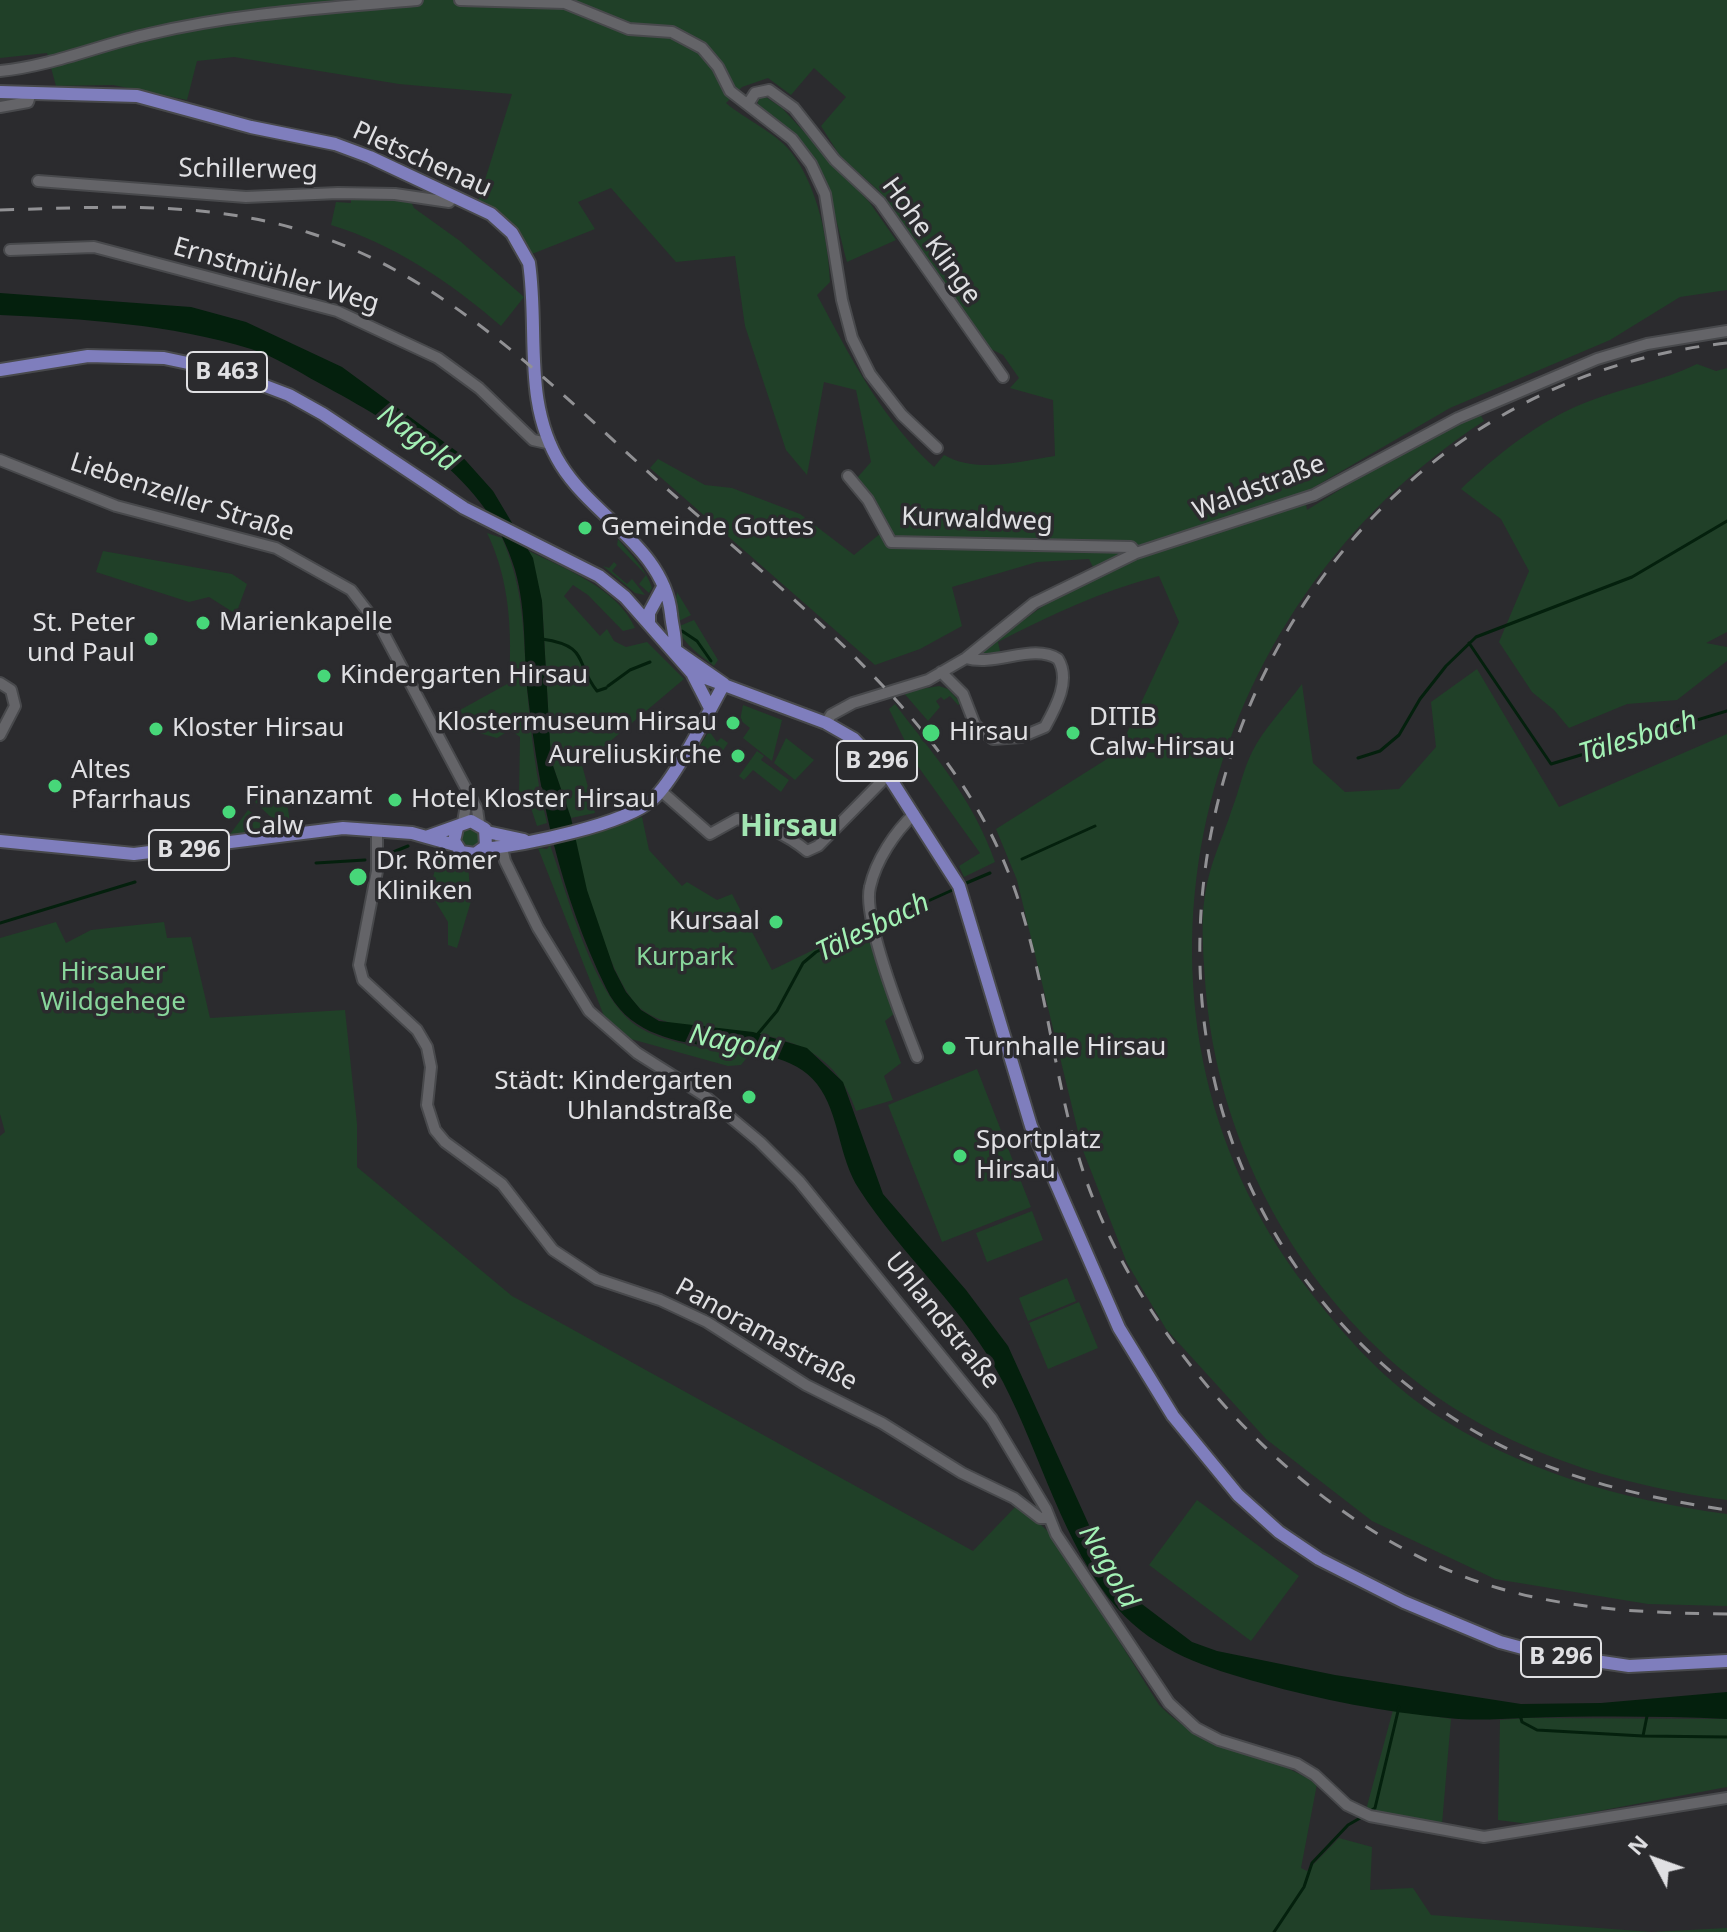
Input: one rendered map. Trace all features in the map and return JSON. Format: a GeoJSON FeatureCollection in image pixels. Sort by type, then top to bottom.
{"type":"FeatureCollection","features":[{"type":"Feature","properties":{"kind":"main road","name":"Pletschenau"},"geometry":{"type":"LineString","coordinates":[[0,92],[30,96],[137,96],[251,127],[335,144],[454,196],[502,222],[521,245],[529,263],[534,375],[551,444]]}},
{"type":"Feature","properties":{"kind":"main road","name":"B 463"},"geometry":{"type":"LineString","coordinates":[[0,370],[88,356],[125,355],[196,363],[289,395],[464,508],[606,581],[675,650],[692,673]]}},
{"type":"Feature","properties":{"kind":"main road","name":"Ernstmühler Weg"},"geometry":{"type":"LineString","coordinates":[[551,444],[561,465],[584,494],[647,557],[670,600],[675,650]]}},
{"type":"Feature","properties":{"kind":"main road"},"geometry":{"type":"LineString","coordinates":[[649,623],[649,613],[663,587]]}},
{"type":"Feature","properties":{"kind":"main road"},"geometry":{"type":"LineString","coordinates":[[649,623],[670,609]]}},
{"type":"Feature","properties":{"kind":"main road","name":"B 463"},"geometry":{"type":"LineString","coordinates":[[675,650],[713,673],[724,684]]}},
{"type":"Feature","properties":{"kind":"main road"},"geometry":{"type":"LineString","coordinates":[[692,673],[724,684]]}},
{"type":"Feature","properties":{"kind":"main road"},"geometry":{"type":"LineString","coordinates":[[692,673],[710,708]]}},
{"type":"Feature","properties":{"kind":"main road","name":"B 296"},"geometry":{"type":"LineString","coordinates":[[0,841],[134,854],[199,849],[312,830],[377,830],[429,836],[455,845],[470,855],[501,842],[535,840],[636,812],[661,791],[724,684],[826,723],[854,739],[877,761],[954,874],[964,898],[1031,1126],[1098,1284],[1145,1374],[1205,1456],[1261,1517],[1310,1553],[1460,1628],[1541,1653],[1629,1666],[1727,1661]]}},
{"type":"Feature","properties":{"kind":"main road"},"geometry":{"type":"LineString","coordinates":[[455,845],[460,825]]}},
{"type":"Feature","properties":{"kind":"main road","name":"B 296"},"geometry":{"type":"LineString","coordinates":[[429,836],[460,825],[483,828],[501,842]]}},
{"type":"Feature","properties":{"kind":"main road"},"geometry":{"type":"LineString","coordinates":[[483,828],[483,849]]}},
{"type":"Feature","properties":{"kind":"street"},"geometry":{"type":"LineString","coordinates":[[0,71],[58,61],[149,34],[239,18],[417,0]]}},
{"type":"Feature","properties":{"kind":"street"},"geometry":{"type":"LineString","coordinates":[[460,0],[565,3],[629,29],[672,32],[689,38],[718,67],[730,91],[792,139],[811,164],[825,194],[838,255],[842,300],[852,338],[870,374],[902,415],[937,448]]}},
{"type":"Feature","properties":{"kind":"street","name":"Hohe Klinge"},"geometry":{"type":"LineString","coordinates":[[748,104],[755,93],[769,90],[794,108],[835,160],[880,202],[1003,377]]}},
{"type":"Feature","properties":{"kind":"street"},"geometry":{"type":"LineString","coordinates":[[0,107],[28,102],[30,96]]}},
{"type":"Feature","properties":{"kind":"street","name":"Schillerweg"},"geometry":{"type":"LineString","coordinates":[[38,181],[246,197],[395,194],[449,202],[454,196]]}},
{"type":"Feature","properties":{"kind":"street","name":"Ernstmühler Weg"},"geometry":{"type":"LineString","coordinates":[[10,250],[94,247],[337,311],[438,358],[479,388],[533,440],[551,444]]}},
{"type":"Feature","properties":{"kind":"street","name":"Waldstraße"},"geometry":{"type":"LineString","coordinates":[[826,723],[831,715],[853,703],[928,680],[966,658],[1034,603],[1136,553],[1314,495],[1458,418],[1582,364],[1647,344],[1727,331]]}},
{"type":"Feature","properties":{"kind":"street","name":"Liebenzeller Straße"},"geometry":{"type":"LineString","coordinates":[[0,460],[116,506],[276,548],[351,590],[382,630],[477,809],[483,828]]}},
{"type":"Feature","properties":{"kind":"street","name":"Kurwaldweg"},"geometry":{"type":"LineString","coordinates":[[848,476],[868,500],[891,542],[1131,547],[1136,553]]}},
{"type":"Feature","properties":{"kind":"street"},"geometry":{"type":"LineString","coordinates":[[941,672],[963,694],[975,725],[993,739],[1021,737],[1045,727],[1064,677],[1058,659],[1046,653],[979,662],[966,658]]}},
{"type":"Feature","properties":{"kind":"street"},"geometry":{"type":"LineString","coordinates":[[0,683],[11,690],[15,706],[0,735]]}},
{"type":"Feature","properties":{"kind":"street"},"geometry":{"type":"LineString","coordinates":[[661,791],[710,834],[737,819],[776,831],[807,851],[818,846],[881,782]]}},
{"type":"Feature","properties":{"kind":"street"},"geometry":{"type":"LineString","coordinates":[[460,825],[468,792]]}},
{"type":"Feature","properties":{"kind":"street"},"geometry":{"type":"LineString","coordinates":[[914,814],[877,867],[869,889],[872,919],[917,1057]]}},
{"type":"Feature","properties":{"kind":"street","name":"Panoramastraße"},"geometry":{"type":"LineString","coordinates":[[377,830],[377,871],[359,965],[363,980],[422,1035],[431,1057],[430,1120],[445,1142],[502,1184],[542,1239],[576,1268],[707,1322],[806,1385],[882,1423],[962,1473],[1014,1498],[1040,1518],[1048,1518]]}},
{"type":"Feature","properties":{"kind":"street","name":"Uhlandstraße"},"geometry":{"type":"LineString","coordinates":[[501,842],[538,928],[589,1011],[637,1053],[705,1096],[760,1142],[799,1181],[992,1419],[1034,1486],[1048,1518],[1180,1717],[1219,1740],[1297,1764],[1365,1814],[1484,1837],[1727,1798]]}},
{"type":"Feature","properties":{"kind":"green space"},"geometry":{"type":"Polygon","coordinates":[[[0,0],[1727,0],[1727,290],[1680,297],[1610,340],[1450,408],[1304,493],[1307,510],[1383,463],[1480,414],[1484,421],[1385,500],[1305,595],[1245,703],[1207,818],[1192,939],[1203,1060],[1241,1178],[1320,1305],[1362,1353],[1409,1396],[1497,1449],[1609,1491],[1727,1514],[1727,1606],[1648,1604],[1495,1579],[1372,1521],[1266,1439],[1166,1329],[1127,1263],[1082,1148],[1017,880],[996,829],[1118,752],[1179,622],[1159,576],[1097,596],[998,642],[1001,656],[982,656],[981,651],[1094,569],[1089,559],[1037,562],[952,587],[962,626],[920,649],[875,665],[650,468],[658,459],[705,485],[732,488],[800,514],[854,555],[881,533],[865,500],[850,486],[871,462],[856,390],[824,382],[807,475],[786,450],[745,326],[735,256],[676,262],[611,188],[578,202],[595,229],[532,254],[509,221],[478,202],[512,94],[399,84],[234,57],[197,61],[187,100],[113,85],[56,86],[47,53],[0,58],[0,0]],[[814,68],[791,95],[768,78],[742,87],[726,103],[784,145],[808,181],[820,214],[829,266],[830,282],[817,295],[855,364],[898,428],[934,467],[944,455],[957,461],[984,465],[1055,456],[1053,400],[1010,388],[1019,378],[1003,355],[989,348],[879,191],[840,156],[821,126],[846,97],[814,68]]]}},
{"type":"Feature","properties":{"kind":"green space"},"geometry":{"type":"Polygon","coordinates":[[[763,95],[782,108],[870,203],[896,240],[847,262],[835,213],[820,172],[797,137],[758,106],[758,98],[763,95]]]}},
{"type":"Feature","properties":{"kind":"green space"},"geometry":{"type":"Polygon","coordinates":[[[351,196],[410,200],[414,208],[460,241],[524,297],[501,326],[421,266],[377,242],[331,225],[336,202],[351,203],[351,196]]]}},
{"type":"Feature","properties":{"kind":"green space"},"geometry":{"type":"Polygon","coordinates":[[[1697,364],[1716,371],[1727,368],[1727,632],[1706,643],[1727,647],[1727,661],[1677,700],[1627,704],[1569,728],[1554,710],[1532,692],[1499,642],[1529,571],[1501,519],[1461,489],[1504,451],[1552,418],[1587,402],[1697,364]]]}},
{"type":"Feature","properties":{"kind":"green space"},"geometry":{"type":"Polygon","coordinates":[[[487,533],[502,538],[519,594],[532,739],[547,823],[537,826],[528,799],[519,797],[520,737],[510,730],[497,738],[472,731],[460,710],[509,683],[508,606],[501,569],[487,533]]]}},
{"type":"Feature","properties":{"kind":"green space"},"geometry":{"type":"Polygon","coordinates":[[[618,539],[638,562],[646,575],[617,545],[618,539]]]}},
{"type":"Feature","properties":{"kind":"green space"},"geometry":{"type":"Polygon","coordinates":[[[103,551],[232,574],[247,584],[236,614],[209,597],[189,602],[96,572],[103,551]]]}},
{"type":"Feature","properties":{"kind":"green space"},"geometry":{"type":"Polygon","coordinates":[[[529,551],[604,591],[627,614],[635,628],[623,631],[588,595],[573,585],[564,596],[600,636],[607,629],[614,641],[626,647],[647,642],[684,679],[582,765],[595,813],[571,818],[551,760],[542,601],[529,551]]]}},
{"type":"Feature","properties":{"kind":"green space"},"geometry":{"type":"Polygon","coordinates":[[[614,562],[617,565],[612,571],[627,584],[632,579],[645,595],[635,593],[603,566],[609,568],[614,562]]]}},
{"type":"Feature","properties":{"kind":"green space"},"geometry":{"type":"Polygon","coordinates":[[[646,575],[652,588],[649,593],[639,584],[646,575]]]}},
{"type":"Feature","properties":{"kind":"green space"},"geometry":{"type":"Polygon","coordinates":[[[677,592],[691,615],[677,622],[674,613],[677,592]]]}},
{"type":"Feature","properties":{"kind":"green space"},"geometry":{"type":"Polygon","coordinates":[[[694,620],[718,660],[714,666],[688,644],[677,627],[694,620]]]}},
{"type":"Feature","properties":{"kind":"green space"},"geometry":{"type":"Polygon","coordinates":[[[1477,669],[1559,807],[1727,734],[1727,1500],[1618,1478],[1548,1455],[1481,1424],[1449,1405],[1398,1367],[1353,1323],[1312,1274],[1278,1221],[1250,1164],[1228,1104],[1213,1043],[1205,980],[1203,907],[1212,865],[1257,743],[1302,684],[1313,763],[1345,792],[1399,789],[1436,747],[1431,702],[1477,669]]]}},
{"type":"Feature","properties":{"kind":"green space"},"geometry":{"type":"Polygon","coordinates":[[[939,686],[948,689],[961,703],[958,705],[950,696],[944,700],[941,697],[936,701],[940,707],[928,721],[903,692],[939,686]]]}},
{"type":"Feature","properties":{"kind":"green space"},"geometry":{"type":"Polygon","coordinates":[[[895,704],[964,798],[995,862],[964,877],[959,866],[980,853],[917,765],[889,709],[895,704]]]}},
{"type":"Feature","properties":{"kind":"green space"},"geometry":{"type":"Polygon","coordinates":[[[743,705],[782,720],[772,761],[743,738],[750,728],[740,720],[743,705]]]}},
{"type":"Feature","properties":{"kind":"green space"},"geometry":{"type":"Polygon","coordinates":[[[709,731],[717,742],[721,738],[728,743],[716,761],[698,749],[709,731]]]}},
{"type":"Feature","properties":{"kind":"green space"},"geometry":{"type":"Polygon","coordinates":[[[786,738],[814,760],[795,780],[774,763],[786,738]]]}},
{"type":"Feature","properties":{"kind":"green space"},"geometry":{"type":"Polygon","coordinates":[[[757,751],[764,756],[761,760],[789,780],[781,792],[753,770],[744,780],[739,776],[757,751]]]}},
{"type":"Feature","properties":{"kind":"green space"},"geometry":{"type":"Polygon","coordinates":[[[264,791],[286,798],[290,821],[277,823],[255,802],[264,791]]]}},
{"type":"Feature","properties":{"kind":"green space"},"geometry":{"type":"Polygon","coordinates":[[[248,810],[259,818],[261,829],[228,837],[248,810]]]}},
{"type":"Feature","properties":{"kind":"green space","name":"Kurpark"},"geometry":{"type":"Polygon","coordinates":[[[642,817],[649,850],[682,886],[687,882],[717,900],[732,894],[772,970],[867,924],[895,1013],[885,1021],[901,1063],[884,1076],[893,1100],[856,1111],[846,1088],[832,1069],[798,1046],[778,1038],[673,1023],[655,1018],[640,1008],[629,995],[608,953],[590,903],[574,838],[642,817]]]}},
{"type":"Feature","properties":{"kind":"green space"},"geometry":{"type":"Polygon","coordinates":[[[471,829],[478,832],[481,839],[478,846],[471,849],[464,846],[461,839],[464,832],[471,829]]]}},
{"type":"Feature","properties":{"kind":"green space"},"geometry":{"type":"Polygon","coordinates":[[[550,845],[585,946],[610,996],[625,1016],[642,1029],[665,1039],[749,1055],[741,1065],[728,1066],[631,1039],[604,1016],[538,848],[547,849],[550,845]]]}},
{"type":"Feature","properties":{"kind":"green space"},"geometry":{"type":"Polygon","coordinates":[[[439,856],[468,865],[471,901],[457,948],[448,945],[448,922],[429,891],[439,856]]]}},
{"type":"Feature","properties":{"kind":"green space","name":"Hirsauer Wildgehege"},"geometry":{"type":"Polygon","coordinates":[[[56,922],[66,943],[91,930],[164,922],[167,938],[191,937],[210,1018],[345,1010],[357,1124],[357,1167],[512,1296],[973,1551],[1018,1504],[1054,1537],[1159,1705],[1199,1735],[1296,1772],[1317,1784],[1301,1868],[1307,1871],[1339,1838],[1372,1847],[1370,1890],[1413,1888],[1431,1915],[1651,1932],[0,1932],[0,1136],[5,1132],[0,1114],[0,938],[56,922]]]}},
{"type":"Feature","properties":{"kind":"green space","name":"Sportplatz Hirsau"},"geometry":{"type":"Polygon","coordinates":[[[977,1069],[1031,1207],[942,1242],[888,1105],[977,1069]]]}},
{"type":"Feature","properties":{"kind":"green space"},"geometry":{"type":"Polygon","coordinates":[[[1032,1211],[1043,1240],[987,1262],[976,1233],[1032,1211]]]}},
{"type":"Feature","properties":{"kind":"green space"},"geometry":{"type":"Polygon","coordinates":[[[1067,1278],[1076,1301],[1028,1321],[1019,1298],[1067,1278]]]}},
{"type":"Feature","properties":{"kind":"green space"},"geometry":{"type":"Polygon","coordinates":[[[1079,1302],[1098,1348],[1048,1369],[1029,1323],[1079,1302]]]}},
{"type":"Feature","properties":{"kind":"green space"},"geometry":{"type":"Polygon","coordinates":[[[1197,1500],[1299,1576],[1251,1641],[1149,1565],[1197,1500]]]}},
{"type":"Feature","properties":{"kind":"green space"},"geometry":{"type":"Polygon","coordinates":[[[1393,1710],[1451,1719],[1442,1824],[1366,1810],[1393,1710]]]}},
{"type":"Feature","properties":{"kind":"green space"},"geometry":{"type":"Polygon","coordinates":[[[1727,1719],[1727,1787],[1529,1824],[1498,1820],[1500,1720],[1727,1719]]]}},
{"type":"Feature","properties":{"kind":"green space"},"geometry":{"type":"Polygon","coordinates":[[[1727,1928],[1727,1932],[1651,1932],[1727,1928]]]}},
{"type":"Feature","properties":{"kind":"water","name":"Nagold"},"geometry":{"type":"Polygon","coordinates":[[[0,293],[191,307],[246,322],[342,367],[459,453],[493,491],[533,558],[542,601],[551,760],[571,818],[587,890],[614,969],[626,992],[641,1010],[659,1021],[753,1032],[807,1048],[843,1082],[883,1194],[966,1290],[1008,1346],[1089,1525],[1126,1592],[1192,1642],[1217,1651],[1335,1675],[1521,1704],[1601,1703],[1727,1692],[1727,1719],[1467,1719],[1377,1709],[1307,1695],[1221,1671],[1165,1647],[1132,1623],[1098,1583],[1082,1556],[1017,1410],[988,1356],[859,1189],[852,1177],[825,1096],[817,1084],[797,1067],[771,1057],[679,1041],[650,1031],[625,1014],[606,988],[576,917],[554,846],[533,735],[521,602],[515,570],[502,537],[485,508],[437,458],[409,437],[379,417],[260,352],[158,328],[0,315],[0,293]]]}},
{"type":"Feature","properties":{"kind":"waterway","name":"Tälesbach"},"geometry":{"type":"LineString","coordinates":[[1358,758],[1380,751],[1399,735],[1420,699],[1446,666],[1476,637],[1632,577],[1727,521]]}},
{"type":"Feature","properties":{"kind":"waterway"},"geometry":{"type":"LineString","coordinates":[[682,631],[697,641],[711,661]]}},
{"type":"Feature","properties":{"kind":"waterway"},"geometry":{"type":"LineString","coordinates":[[542,639],[568,646],[579,657],[597,691],[606,688]]}},
{"type":"Feature","properties":{"kind":"waterway","name":"Tälesbach"},"geometry":{"type":"LineString","coordinates":[[1469,643],[1551,764],[1727,711]]}},
{"type":"Feature","properties":{"kind":"waterway"},"geometry":{"type":"LineString","coordinates":[[608,686],[630,670],[650,662]]}},
{"type":"Feature","properties":{"kind":"waterway","name":"Tälesbach"},"geometry":{"type":"LineString","coordinates":[[1022,859],[1095,826]]}},
{"type":"Feature","properties":{"kind":"waterway"},"geometry":{"type":"LineString","coordinates":[[381,857],[408,846]]}},
{"type":"Feature","properties":{"kind":"waterway"},"geometry":{"type":"LineString","coordinates":[[316,863],[365,860]]}},
{"type":"Feature","properties":{"kind":"waterway","name":"Tälesbach"},"geometry":{"type":"LineString","coordinates":[[964,884],[990,873]]}},
{"type":"Feature","properties":{"kind":"waterway"},"geometry":{"type":"LineString","coordinates":[[0,923],[135,882]]}},
{"type":"Feature","properties":{"kind":"waterway","name":"Tälesbach"},"geometry":{"type":"LineString","coordinates":[[877,924],[957,888]]}},
{"type":"Feature","properties":{"kind":"waterway","name":"Tälesbach"},"geometry":{"type":"LineString","coordinates":[[756,1036],[777,1011],[803,963],[816,952],[870,927]]}},
{"type":"Feature","properties":{"kind":"waterway"},"geometry":{"type":"LineString","coordinates":[[1368,1813],[1375,1808],[1399,1707]]}},
{"type":"Feature","properties":{"kind":"waterway"},"geometry":{"type":"LineString","coordinates":[[1520,1715],[1522,1722],[1537,1730],[1643,1736],[1647,1716]]}},
{"type":"Feature","properties":{"kind":"waterway"},"geometry":{"type":"LineString","coordinates":[[1643,1736],[1727,1737]]}},
{"type":"Feature","properties":{"kind":"waterway"},"geometry":{"type":"LineString","coordinates":[[1274,1932],[1304,1887],[1312,1863],[1348,1825],[1362,1817]]}},
{"type":"Feature","properties":{"kind":"railway"},"geometry":{"type":"LineString","coordinates":[[0,210],[158,208],[236,215],[274,223],[364,254],[412,280],[502,343],[848,651],[932,742],[966,791],[995,842],[1025,921],[1071,1130],[1083,1171],[1110,1238],[1147,1304],[1192,1367],[1244,1426],[1302,1480],[1364,1526],[1430,1562],[1498,1588],[1554,1601],[1640,1611],[1727,1614]]}},
{"type":"Feature","properties":{"kind":"railway"},"geometry":{"type":"LineString","coordinates":[[1727,343],[1545,393],[1398,492],[1289,628],[1221,788],[1200,960],[1228,1130],[1310,1286],[1450,1416],[1482,1436],[1583,1478],[1654,1497],[1727,1510]]}},
{"type":"Feature","properties":{"kind":"place","name":"Gemeinde Gottes"},"geometry":{"type":"Point","coordinates":[585,528]}},
{"type":"Feature","properties":{"kind":"place","name":"Marienkapelle"},"geometry":{"type":"Point","coordinates":[203,623]}},
{"type":"Feature","properties":{"kind":"place","name":"St. Peter und Paul"},"geometry":{"type":"Point","coordinates":[151,639]}},
{"type":"Feature","properties":{"kind":"place","name":"Kindergarten Hirsau"},"geometry":{"type":"Point","coordinates":[324,676]}},
{"type":"Feature","properties":{"kind":"place","name":"Klostermuseum Hirsau"},"geometry":{"type":"Point","coordinates":[733,723]}},
{"type":"Feature","properties":{"kind":"place","name":"Kloster Hirsau"},"geometry":{"type":"Point","coordinates":[156,729]}},
{"type":"Feature","properties":{"kind":"place","name":"Hirsau"},"geometry":{"type":"Point","coordinates":[931,733]}},
{"type":"Feature","properties":{"kind":"place","name":"DITIB Calw-Hirsau"},"geometry":{"type":"Point","coordinates":[1073,733]}},
{"type":"Feature","properties":{"kind":"place","name":"Aureliuskirche"},"geometry":{"type":"Point","coordinates":[738,756]}},
{"type":"Feature","properties":{"kind":"place","name":"Altes Pfarrhaus"},"geometry":{"type":"Point","coordinates":[55,786]}},
{"type":"Feature","properties":{"kind":"place","name":"Hotel Kloster Hirsau"},"geometry":{"type":"Point","coordinates":[395,800]}},
{"type":"Feature","properties":{"kind":"place","name":"Finanzamt Calw"},"geometry":{"type":"Point","coordinates":[229,812]}},
{"type":"Feature","properties":{"kind":"place","name":"Dr. Römer Kliniken"},"geometry":{"type":"Point","coordinates":[358,877]}},
{"type":"Feature","properties":{"kind":"place","name":"Kursaal"},"geometry":{"type":"Point","coordinates":[776,922]}},
{"type":"Feature","properties":{"kind":"place","name":"Turnhalle Hirsau"},"geometry":{"type":"Point","coordinates":[949,1048]}},
{"type":"Feature","properties":{"kind":"place","name":"Städt: Kindergarten Uhlandstraße"},"geometry":{"type":"Point","coordinates":[749,1097]}},
{"type":"Feature","properties":{"kind":"place","name":"Sportplatz Hirsau"},"geometry":{"type":"Point","coordinates":[960,1156]}},
{"type":"Feature","properties":{"kind":"district","name":"Hirsau"},"geometry":{"type":"Point","coordinates":[789,827]}}]}
